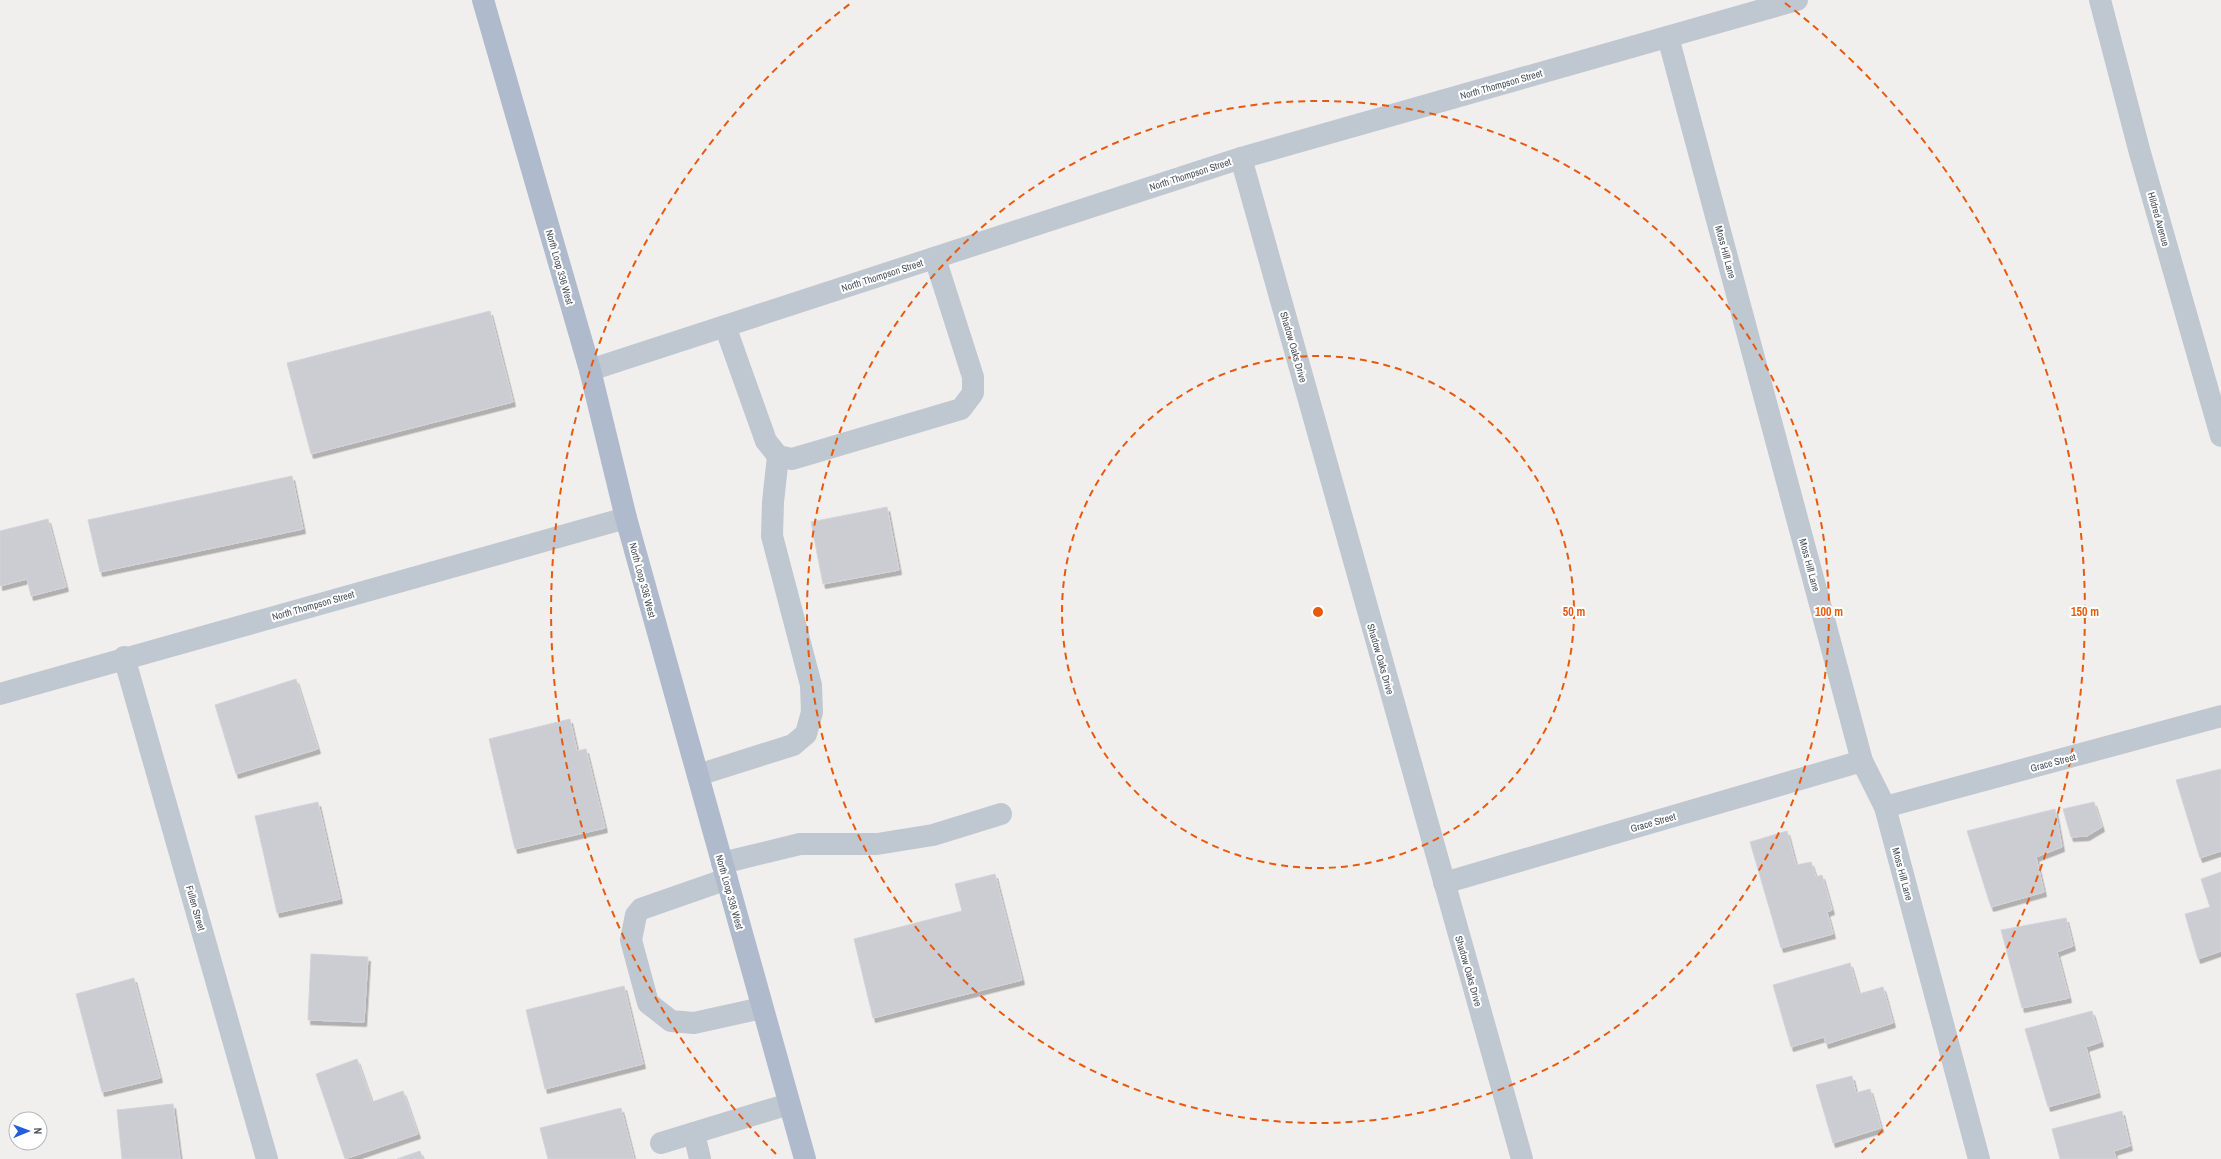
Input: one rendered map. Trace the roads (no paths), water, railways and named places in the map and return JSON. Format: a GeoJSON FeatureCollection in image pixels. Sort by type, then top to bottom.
{"type":"FeatureCollection","features":[{"type":"Feature","properties":{"kind":"main road","name":"North Loop 336 West"},"geometry":{"type":"LineString","coordinates":[[484,0],[590,370],[626,518],[805,1159]]}},
{"type":"Feature","properties":{"kind":"street","name":"North Thompson Street"},"geometry":{"type":"LineString","coordinates":[[590,370],[1241,158],[1797,0]]}},
{"type":"Feature","properties":{"kind":"street","name":"Hildred Avenue"},"geometry":{"type":"LineString","coordinates":[[2100,0],[2140,153],[2221,436]]}},
{"type":"Feature","properties":{"kind":"street","name":"Moss Hill Lane"},"geometry":{"type":"LineString","coordinates":[[1668,37],[1862,761],[1885,807],[1979,1159]]}},
{"type":"Feature","properties":{"kind":"street","name":"Shadow Oaks Drive"},"geometry":{"type":"LineString","coordinates":[[1241,158],[1522,1159]]}},
{"type":"Feature","properties":{"kind":"street"},"geometry":{"type":"LineString","coordinates":[[725,326],[766,441],[778,456],[792,459],[961,409],[973,393],[973,377],[935,258]]}},
{"type":"Feature","properties":{"kind":"street"},"geometry":{"type":"LineString","coordinates":[[698,775],[793,745],[806,734],[812,712],[811,685],[772,536],[773,502],[778,456]]}},
{"type":"Feature","properties":{"kind":"street","name":"North Thompson Street"},"geometry":{"type":"LineString","coordinates":[[0,694],[124,657],[626,518]]}},
{"type":"Feature","properties":{"kind":"street","name":"Fullen Street"},"geometry":{"type":"LineString","coordinates":[[124,657],[267,1159]]}},
{"type":"Feature","properties":{"kind":"street","name":"Grace Street"},"geometry":{"type":"LineString","coordinates":[[1885,807],[2221,716]]}},
{"type":"Feature","properties":{"kind":"street","name":"Grace Street"},"geometry":{"type":"LineString","coordinates":[[1444,883],[1862,761]]}},
{"type":"Feature","properties":{"kind":"street"},"geometry":{"type":"LineString","coordinates":[[762,1008],[694,1023],[671,1021],[648,1003],[631,940],[636,915],[641,908],[724,871],[800,844],[877,844],[934,835],[1001,814]]}},
{"type":"Feature","properties":{"kind":"street"},"geometry":{"type":"LineString","coordinates":[[660,1143],[789,1104]]}},
{"type":"Feature","properties":{"kind":"street"},"geometry":{"type":"LineString","coordinates":[[694,1133],[700,1159]]}}]}
